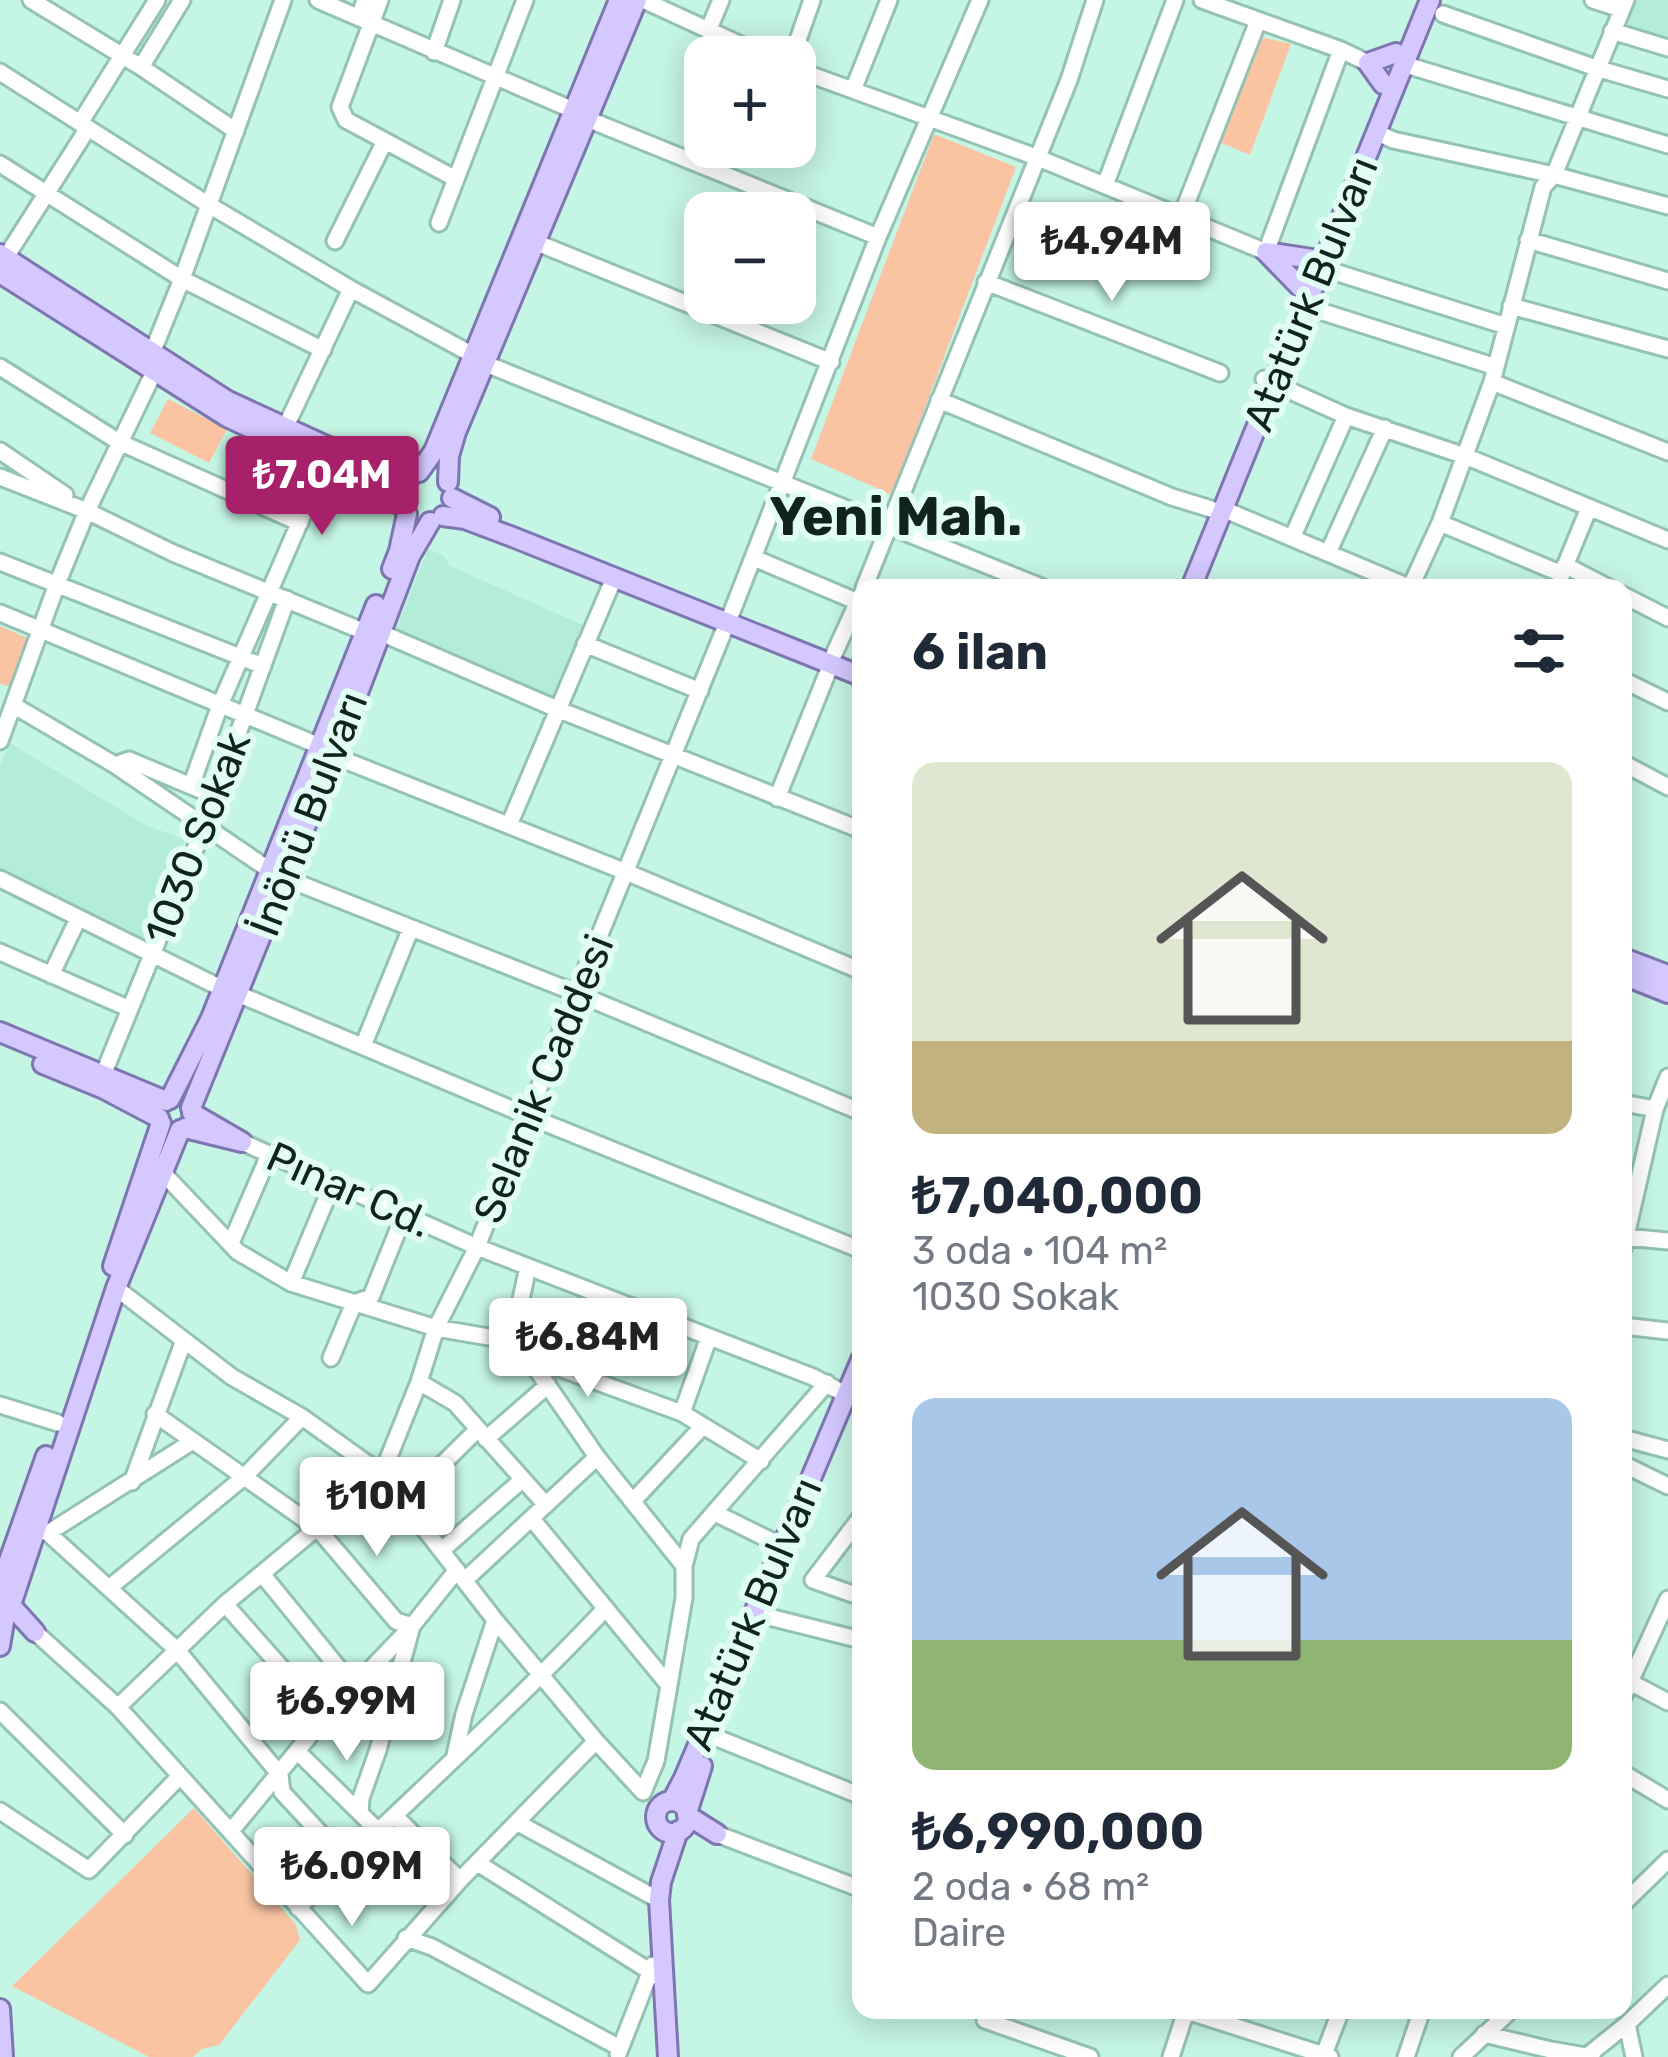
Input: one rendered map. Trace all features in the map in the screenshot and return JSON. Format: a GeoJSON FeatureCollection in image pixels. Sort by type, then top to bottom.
{"type":"FeatureCollection","features":[{"type":"Feature","properties":{"kind":"main road"},"geometry":{"type":"LineString","coordinates":[[405,510],[402,489],[434,451],[535,242],[619,0]]}},
{"type":"Feature","properties":{"kind":"main road"},"geometry":{"type":"LineString","coordinates":[[436,519],[448,511],[449,456],[479,360],[579,114],[640,0]]}},
{"type":"Feature","properties":{"kind":"main road","name":"Atatürk Bulvarı"},"geometry":{"type":"LineString","coordinates":[[1268,381],[1323,268],[1376,132],[1418,0]]}},
{"type":"Feature","properties":{"kind":"main road","name":"Atatürk Bulvarı"},"geometry":{"type":"LineString","coordinates":[[1184,579],[1217,509],[1301,287],[1323,268],[1383,84],[1437,7]]}},
{"type":"Feature","properties":{"kind":"main road"},"geometry":{"type":"LineString","coordinates":[[1383,84],[1368,63],[1400,59]]}},
{"type":"Feature","properties":{"kind":"main road"},"geometry":{"type":"LineString","coordinates":[[1266,252],[1323,268]]}},
{"type":"Feature","properties":{"kind":"main road"},"geometry":{"type":"LineString","coordinates":[[1266,252],[1301,287]]}},
{"type":"Feature","properties":{"kind":"main road"},"geometry":{"type":"LineString","coordinates":[[2,261],[227,416],[376,487],[414,519],[465,520],[729,618]]}},
{"type":"Feature","properties":{"kind":"main road"},"geometry":{"type":"LineString","coordinates":[[153,362],[381,471],[438,474],[450,490],[511,526],[852,671]]}},
{"type":"Feature","properties":{"kind":"main road","name":"Atatürk Bulvarı"},"geometry":{"type":"LineString","coordinates":[[1194,579],[1217,509]]}},
{"type":"Feature","properties":{"kind":"main road","name":"İnönü Bulvarı"},"geometry":{"type":"LineString","coordinates":[[0,1646],[3,1604],[58,1423],[176,1115],[328,752],[399,550],[405,510]]}},
{"type":"Feature","properties":{"kind":"main road","name":"İnönü Bulvarı"},"geometry":{"type":"LineString","coordinates":[[372,632],[410,556],[436,519]]}},
{"type":"Feature","properties":{"kind":"main road"},"geometry":{"type":"LineString","coordinates":[[832,659],[852,663]]}},
{"type":"Feature","properties":{"kind":"main road"},"geometry":{"type":"LineString","coordinates":[[1632,961],[1668,975]]}},
{"type":"Feature","properties":{"kind":"main road"},"geometry":{"type":"LineString","coordinates":[[1632,979],[1668,993]]}},
{"type":"Feature","properties":{"kind":"main road"},"geometry":{"type":"LineString","coordinates":[[0,1032],[104,1075],[176,1115]]}},
{"type":"Feature","properties":{"kind":"main road"},"geometry":{"type":"LineString","coordinates":[[0,1046],[242,1142]]}},
{"type":"Feature","properties":{"kind":"main road","name":"İnönü Bulvarı"},"geometry":{"type":"LineString","coordinates":[[3,1604],[42,1530],[116,1288],[162,1172],[176,1115]]}},
{"type":"Feature","properties":{"kind":"main road","name":"Atatürk Bulvarı"},"geometry":{"type":"LineString","coordinates":[[668,2057],[656,1976],[662,1946],[660,1891],[684,1778],[782,1546],[852,1402]]}},
{"type":"Feature","properties":{"kind":"main road","name":"Atatürk Bulvarı"},"geometry":{"type":"LineString","coordinates":[[674,1816],[852,1403]]}},
{"type":"Feature","properties":{"kind":"main road"},"geometry":{"type":"LineString","coordinates":[[3,1604],[35,1632]]}},
{"type":"Feature","properties":{"kind":"main road"},"geometry":{"type":"LineString","coordinates":[[643,1792],[674,1816],[717,1834]]}},
{"type":"Feature","properties":{"kind":"main road"},"geometry":{"type":"LineString","coordinates":[[0,2009],[4,2057]]}},
{"type":"Feature","properties":{"kind":"street"},"geometry":{"type":"LineString","coordinates":[[31,0],[236,131]]}},
{"type":"Feature","properties":{"kind":"street"},"geometry":{"type":"LineString","coordinates":[[2,261],[46,195],[157,0]]}},
{"type":"Feature","properties":{"kind":"street"},"geometry":{"type":"LineString","coordinates":[[141,67],[182,0]]}},
{"type":"Feature","properties":{"kind":"street"},"geometry":{"type":"LineString","coordinates":[[0,741],[10,698],[153,362],[284,0]]}},
{"type":"Feature","properties":{"kind":"street"},"geometry":{"type":"LineString","coordinates":[[318,0],[878,237]]}},
{"type":"Feature","properties":{"kind":"street"},"geometry":{"type":"LineString","coordinates":[[365,0],[366,21]]}},
{"type":"Feature","properties":{"kind":"street"},"geometry":{"type":"LineString","coordinates":[[380,0],[366,21],[340,107],[346,120],[456,179]]}},
{"type":"Feature","properties":{"kind":"street"},"geometry":{"type":"LineString","coordinates":[[434,52],[452,0]]}},
{"type":"Feature","properties":{"kind":"street"},"geometry":{"type":"LineString","coordinates":[[439,223],[525,0]]}},
{"type":"Feature","properties":{"kind":"street"},"geometry":{"type":"LineString","coordinates":[[640,0],[719,36]]}},
{"type":"Feature","properties":{"kind":"street"},"geometry":{"type":"LineString","coordinates":[[708,31],[721,0]]}},
{"type":"Feature","properties":{"kind":"street"},"geometry":{"type":"LineString","coordinates":[[799,36],[812,0]]}},
{"type":"Feature","properties":{"kind":"street"},"geometry":{"type":"LineString","coordinates":[[853,90],[889,0]]}},
{"type":"Feature","properties":{"kind":"street","name":"Selanik Caddesi"},"geometry":{"type":"LineString","coordinates":[[118,1707],[225,1604],[382,1474],[436,1328],[477,1247],[754,558],[878,237],[980,0]]}},
{"type":"Feature","properties":{"kind":"street"},"geometry":{"type":"LineString","coordinates":[[868,579],[1069,80],[1095,0]]}},
{"type":"Feature","properties":{"kind":"street"},"geometry":{"type":"LineString","coordinates":[[1105,185],[1175,0]]}},
{"type":"Feature","properties":{"kind":"street"},"geometry":{"type":"LineString","coordinates":[[1202,0],[1368,63]]}},
{"type":"Feature","properties":{"kind":"street"},"geometry":{"type":"LineString","coordinates":[[1414,579],[1440,523],[1494,374],[1544,188],[1554,176],[1624,5],[1593,0]]}},
{"type":"Feature","properties":{"kind":"street"},"geometry":{"type":"LineString","coordinates":[[1437,7],[1596,68],[1668,89]]}},
{"type":"Feature","properties":{"kind":"street"},"geometry":{"type":"LineString","coordinates":[[1181,217],[1258,20]]}},
{"type":"Feature","properties":{"kind":"street"},"geometry":{"type":"LineString","coordinates":[[1612,31],[1668,48]]}},
{"type":"Feature","properties":{"kind":"street"},"geometry":{"type":"LineString","coordinates":[[816,76],[1036,158],[1266,252],[1341,50]]}},
{"type":"Feature","properties":{"kind":"street"},"geometry":{"type":"LineString","coordinates":[[1400,59],[1668,145]]}},
{"type":"Feature","properties":{"kind":"street"},"geometry":{"type":"LineString","coordinates":[[0,72],[209,205],[479,360],[1021,579]]}},
{"type":"Feature","properties":{"kind":"street"},"geometry":{"type":"LineString","coordinates":[[1376,132],[1668,206]]}},
{"type":"Feature","properties":{"kind":"street"},"geometry":{"type":"LineString","coordinates":[[335,241],[384,142]]}},
{"type":"Feature","properties":{"kind":"street"},"geometry":{"type":"LineString","coordinates":[[0,164],[182,279],[323,350]]}},
{"type":"Feature","properties":{"kind":"street"},"geometry":{"type":"LineString","coordinates":[[1528,240],[1668,281]]}},
{"type":"Feature","properties":{"kind":"street"},"geometry":{"type":"LineString","coordinates":[[535,242],[831,362]]}},
{"type":"Feature","properties":{"kind":"street"},"geometry":{"type":"LineString","coordinates":[[1323,268],[1506,326]]}},
{"type":"Feature","properties":{"kind":"street"},"geometry":{"type":"LineString","coordinates":[[986,282],[1220,373]]}},
{"type":"Feature","properties":{"kind":"street"},"geometry":{"type":"LineString","coordinates":[[285,428],[351,289]]}},
{"type":"Feature","properties":{"kind":"street"},"geometry":{"type":"LineString","coordinates":[[1511,306],[1668,350]]}},
{"type":"Feature","properties":{"kind":"street"},"geometry":{"type":"LineString","coordinates":[[1323,312],[1494,374],[1668,452]]}},
{"type":"Feature","properties":{"kind":"street"},"geometry":{"type":"LineString","coordinates":[[0,367],[119,442],[300,524]]}},
{"type":"Feature","properties":{"kind":"street"},"geometry":{"type":"LineString","coordinates":[[1268,381],[1346,416],[1465,456],[1668,540]]}},
{"type":"Feature","properties":{"kind":"street"},"geometry":{"type":"LineString","coordinates":[[939,400],[1172,497],[1217,509],[1389,579]]}},
{"type":"Feature","properties":{"kind":"street"},"geometry":{"type":"LineString","coordinates":[[1292,538],[1346,416]]}},
{"type":"Feature","properties":{"kind":"street"},"geometry":{"type":"LineString","coordinates":[[1328,553],[1385,428]]}},
{"type":"Feature","properties":{"kind":"street"},"geometry":{"type":"LineString","coordinates":[[0,451],[87,511]]}},
{"type":"Feature","properties":{"kind":"street"},"geometry":{"type":"LineString","coordinates":[[191,786],[220,705],[325,464]]}},
{"type":"Feature","properties":{"kind":"street"},"geometry":{"type":"LineString","coordinates":[[0,477],[268,592],[852,827]]}},
{"type":"Feature","properties":{"kind":"street"},"geometry":{"type":"LineString","coordinates":[[1440,523],[1561,576],[1589,508]]}},
{"type":"Feature","properties":{"kind":"street"},"geometry":{"type":"LineString","coordinates":[[754,558],[852,592]]}},
{"type":"Feature","properties":{"kind":"street"},"geometry":{"type":"LineString","coordinates":[[0,562],[263,666]]}},
{"type":"Feature","properties":{"kind":"street"},"geometry":{"type":"LineString","coordinates":[[509,826],[614,578]]}},
{"type":"Feature","properties":{"kind":"street","name":"1030 Sokak"},"geometry":{"type":"LineString","coordinates":[[104,1075],[204,827],[287,599]]}},
{"type":"Feature","properties":{"kind":"street"},"geometry":{"type":"LineString","coordinates":[[1632,600],[1668,618]]}},
{"type":"Feature","properties":{"kind":"street"},"geometry":{"type":"LineString","coordinates":[[0,613],[852,967]]}},
{"type":"Feature","properties":{"kind":"street"},"geometry":{"type":"LineString","coordinates":[[777,798],[852,615]]}},
{"type":"Feature","properties":{"kind":"street"},"geometry":{"type":"LineString","coordinates":[[585,644],[700,692]]}},
{"type":"Feature","properties":{"kind":"street"},"geometry":{"type":"LineString","coordinates":[[1632,684],[1668,701]]}},
{"type":"Feature","properties":{"kind":"street"},"geometry":{"type":"LineString","coordinates":[[10,698],[278,874],[852,1108]]}},
{"type":"Feature","properties":{"kind":"street"},"geometry":{"type":"LineString","coordinates":[[115,765],[129,760],[215,796]]}},
{"type":"Feature","properties":{"kind":"street"},"geometry":{"type":"LineString","coordinates":[[1632,768],[1668,787]]}},
{"type":"Feature","properties":{"kind":"street"},"geometry":{"type":"LineString","coordinates":[[0,879],[231,992],[852,1246]]}},
{"type":"Feature","properties":{"kind":"street"},"geometry":{"type":"LineString","coordinates":[[51,975],[79,919]]}},
{"type":"Feature","properties":{"kind":"street"},"geometry":{"type":"LineString","coordinates":[[363,1046],[411,928]]}},
{"type":"Feature","properties":{"kind":"street"},"geometry":{"type":"LineString","coordinates":[[0,952],[130,1009]]}},
{"type":"Feature","properties":{"kind":"street"},"geometry":{"type":"LineString","coordinates":[[1632,1208],[1655,1109],[1668,1077]]}},
{"type":"Feature","properties":{"kind":"street"},"geometry":{"type":"LineString","coordinates":[[1632,1105],[1655,1109]]}},
{"type":"Feature","properties":{"kind":"street","name":"Pınar Cd."},"geometry":{"type":"LineString","coordinates":[[242,1142],[477,1247],[852,1392]]}},
{"type":"Feature","properties":{"kind":"street"},"geometry":{"type":"LineString","coordinates":[[230,1243],[269,1155]]}},
{"type":"Feature","properties":{"kind":"street"},"geometry":{"type":"LineString","coordinates":[[162,1172],[238,1252],[292,1283],[436,1328],[512,1341],[684,1566]]}},
{"type":"Feature","properties":{"kind":"street"},"geometry":{"type":"LineString","coordinates":[[292,1283],[333,1183]]}},
{"type":"Feature","properties":{"kind":"street"},"geometry":{"type":"LineString","coordinates":[[331,1358],[354,1303],[370,1297],[404,1214]]}},
{"type":"Feature","properties":{"kind":"street"},"geometry":{"type":"LineString","coordinates":[[1632,1243],[1668,1241]]}},
{"type":"Feature","properties":{"kind":"street"},"geometry":{"type":"LineString","coordinates":[[512,1341],[528,1267]]}},
{"type":"Feature","properties":{"kind":"street"},"geometry":{"type":"LineString","coordinates":[[116,1288],[232,1377],[302,1417],[382,1474],[495,1620],[643,1792],[656,1761],[691,1539],[827,1383]]}},
{"type":"Feature","properties":{"kind":"street"},"geometry":{"type":"LineString","coordinates":[[1632,1327],[1668,1331]]}},
{"type":"Feature","properties":{"kind":"street"},"geometry":{"type":"LineString","coordinates":[[682,1413],[710,1337]]}},
{"type":"Feature","properties":{"kind":"street"},"geometry":{"type":"LineString","coordinates":[[132,1482],[184,1340]]}},
{"type":"Feature","properties":{"kind":"street"},"geometry":{"type":"LineString","coordinates":[[528,1357],[682,1413],[761,1461]]}},
{"type":"Feature","properties":{"kind":"street"},"geometry":{"type":"LineString","coordinates":[[419,1382],[455,1403],[546,1505]]}},
{"type":"Feature","properties":{"kind":"street"},"geometry":{"type":"LineString","coordinates":[[404,1502],[548,1385]]}},
{"type":"Feature","properties":{"kind":"street"},"geometry":{"type":"LineString","coordinates":[[0,1405],[58,1423]]}},
{"type":"Feature","properties":{"kind":"street"},"geometry":{"type":"LineString","coordinates":[[155,1414],[318,1529],[396,1622],[412,1626]]}},
{"type":"Feature","properties":{"kind":"street"},"geometry":{"type":"LineString","coordinates":[[109,1588],[244,1477],[302,1417]]}},
{"type":"Feature","properties":{"kind":"street"},"geometry":{"type":"LineString","coordinates":[[633,1501],[703,1426]]}},
{"type":"Feature","properties":{"kind":"street"},"geometry":{"type":"LineString","coordinates":[[1632,1440],[1668,1450]]}},
{"type":"Feature","properties":{"kind":"street"},"geometry":{"type":"LineString","coordinates":[[193,1441],[132,1482],[42,1530],[178,1650],[280,1775],[282,1792],[346,1861]]}},
{"type":"Feature","properties":{"kind":"street"},"geometry":{"type":"LineString","coordinates":[[231,1832],[326,1717],[461,1575],[532,1519],[597,1456]]}},
{"type":"Feature","properties":{"kind":"street"},"geometry":{"type":"LineString","coordinates":[[1632,1468],[1668,1486]]}},
{"type":"Feature","properties":{"kind":"street"},"geometry":{"type":"LineString","coordinates":[[442,1550],[523,1479]]}},
{"type":"Feature","properties":{"kind":"street"},"geometry":{"type":"LineString","coordinates":[[715,1513],[782,1546]]}},
{"type":"Feature","properties":{"kind":"street"},"geometry":{"type":"LineString","coordinates":[[532,1519],[667,1683]]}},
{"type":"Feature","properties":{"kind":"street"},"geometry":{"type":"LineString","coordinates":[[852,1528],[813,1580],[852,1594]]}},
{"type":"Feature","properties":{"kind":"street"},"geometry":{"type":"LineString","coordinates":[[262,1574],[354,1687]]}},
{"type":"Feature","properties":{"kind":"street"},"geometry":{"type":"LineString","coordinates":[[1632,1678],[1668,1599]]}},
{"type":"Feature","properties":{"kind":"street"},"geometry":{"type":"LineString","coordinates":[[225,1604],[326,1717]]}},
{"type":"Feature","properties":{"kind":"street"},"geometry":{"type":"LineString","coordinates":[[298,1908],[605,1610]]}},
{"type":"Feature","properties":{"kind":"street"},"geometry":{"type":"LineString","coordinates":[[760,1615],[852,1638]]}},
{"type":"Feature","properties":{"kind":"street"},"geometry":{"type":"LineString","coordinates":[[454,1758],[495,1620]]}},
{"type":"Feature","properties":{"kind":"street"},"geometry":{"type":"LineString","coordinates":[[360,1813],[412,1626]]}},
{"type":"Feature","properties":{"kind":"street"},"geometry":{"type":"LineString","coordinates":[[35,1632],[118,1707],[368,1984],[460,1880],[596,1741]]}},
{"type":"Feature","properties":{"kind":"street"},"geometry":{"type":"LineString","coordinates":[[1632,1691],[1668,1702]]}},
{"type":"Feature","properties":{"kind":"street"},"geometry":{"type":"LineString","coordinates":[[0,1712],[125,1834]]}},
{"type":"Feature","properties":{"kind":"street"},"geometry":{"type":"LineString","coordinates":[[712,1736],[852,1792]]}},
{"type":"Feature","properties":{"kind":"street"},"geometry":{"type":"LineString","coordinates":[[298,1752],[378,1831]]}},
{"type":"Feature","properties":{"kind":"street"},"geometry":{"type":"LineString","coordinates":[[0,1811],[89,1870],[179,1777]]}},
{"type":"Feature","properties":{"kind":"street"},"geometry":{"type":"LineString","coordinates":[[1632,1778],[1668,1800]]}},
{"type":"Feature","properties":{"kind":"street"},"geometry":{"type":"LineString","coordinates":[[395,1816],[460,1880]]}},
{"type":"Feature","properties":{"kind":"street"},"geometry":{"type":"LineString","coordinates":[[518,1823],[660,1891]]}},
{"type":"Feature","properties":{"kind":"street"},"geometry":{"type":"LineString","coordinates":[[717,1834],[852,1886]]}},
{"type":"Feature","properties":{"kind":"street"},"geometry":{"type":"LineString","coordinates":[[1632,1895],[1668,1860]]}},
{"type":"Feature","properties":{"kind":"street"},"geometry":{"type":"LineString","coordinates":[[406,1938],[432,1947],[618,2052],[656,1976],[479,1864]]}},
{"type":"Feature","properties":{"kind":"street"},"geometry":{"type":"LineString","coordinates":[[1484,2033],[1590,2056],[1668,1985]]}},
{"type":"Feature","properties":{"kind":"street"},"geometry":{"type":"LineString","coordinates":[[986,2019],[1090,2057]]}},
{"type":"Feature","properties":{"kind":"street"},"geometry":{"type":"LineString","coordinates":[[1171,2057],[1182,2019]]}},
{"type":"Feature","properties":{"kind":"street"},"geometry":{"type":"LineString","coordinates":[[1213,2019],[1326,2056],[1338,2019]]}},
{"type":"Feature","properties":{"kind":"street"},"geometry":{"type":"LineString","coordinates":[[1406,2057],[1419,2019]]}},
{"type":"Feature","properties":{"kind":"street"},"geometry":{"type":"LineString","coordinates":[[1461,2057],[1500,2019]]}},
{"type":"Feature","properties":{"kind":"street"},"geometry":{"type":"LineString","coordinates":[[1627,2024],[1634,2057]]}},
{"type":"Feature","properties":{"kind":"shaded area"},"geometry":{"type":"Polygon","coordinates":[[[1637,0],[1668,0],[1668,42],[1625,30],[1637,0]]]}},
{"type":"Feature","properties":{"kind":"shaded area"},"geometry":{"type":"Polygon","coordinates":[[[1261,37],[1291,44],[1250,155],[1219,142],[1261,37]]]}},
{"type":"Feature","properties":{"kind":"shaded area"},"geometry":{"type":"Polygon","coordinates":[[[934,134],[1016,167],[892,495],[811,459],[934,134]]]}},
{"type":"Feature","properties":{"kind":"shaded area"},"geometry":{"type":"Polygon","coordinates":[[[168,399],[227,429],[209,463],[150,433],[168,399]]]}},
{"type":"Feature","properties":{"kind":"shaded area"},"geometry":{"type":"Polygon","coordinates":[[[428,549],[443,555],[450,566],[585,626],[555,698],[396,630],[428,549]]]}},
{"type":"Feature","properties":{"kind":"shaded area"},"geometry":{"type":"Polygon","coordinates":[[[0,626],[27,638],[29,646],[12,687],[0,684],[0,626]]]}},
{"type":"Feature","properties":{"kind":"shaded area"},"geometry":{"type":"Polygon","coordinates":[[[10,743],[147,826],[185,839],[146,943],[0,871],[0,766],[10,743]]]}},
{"type":"Feature","properties":{"kind":"shaded area"},"geometry":{"type":"Polygon","coordinates":[[[194,1808],[296,1925],[300,1940],[219,2045],[193,2057],[149,2057],[12,1986],[194,1808]]]}},
{"type":"Feature","properties":{"kind":"district","name":"Yeni Mah."},"geometry":{"type":"Point","coordinates":[896,517]}}]}
